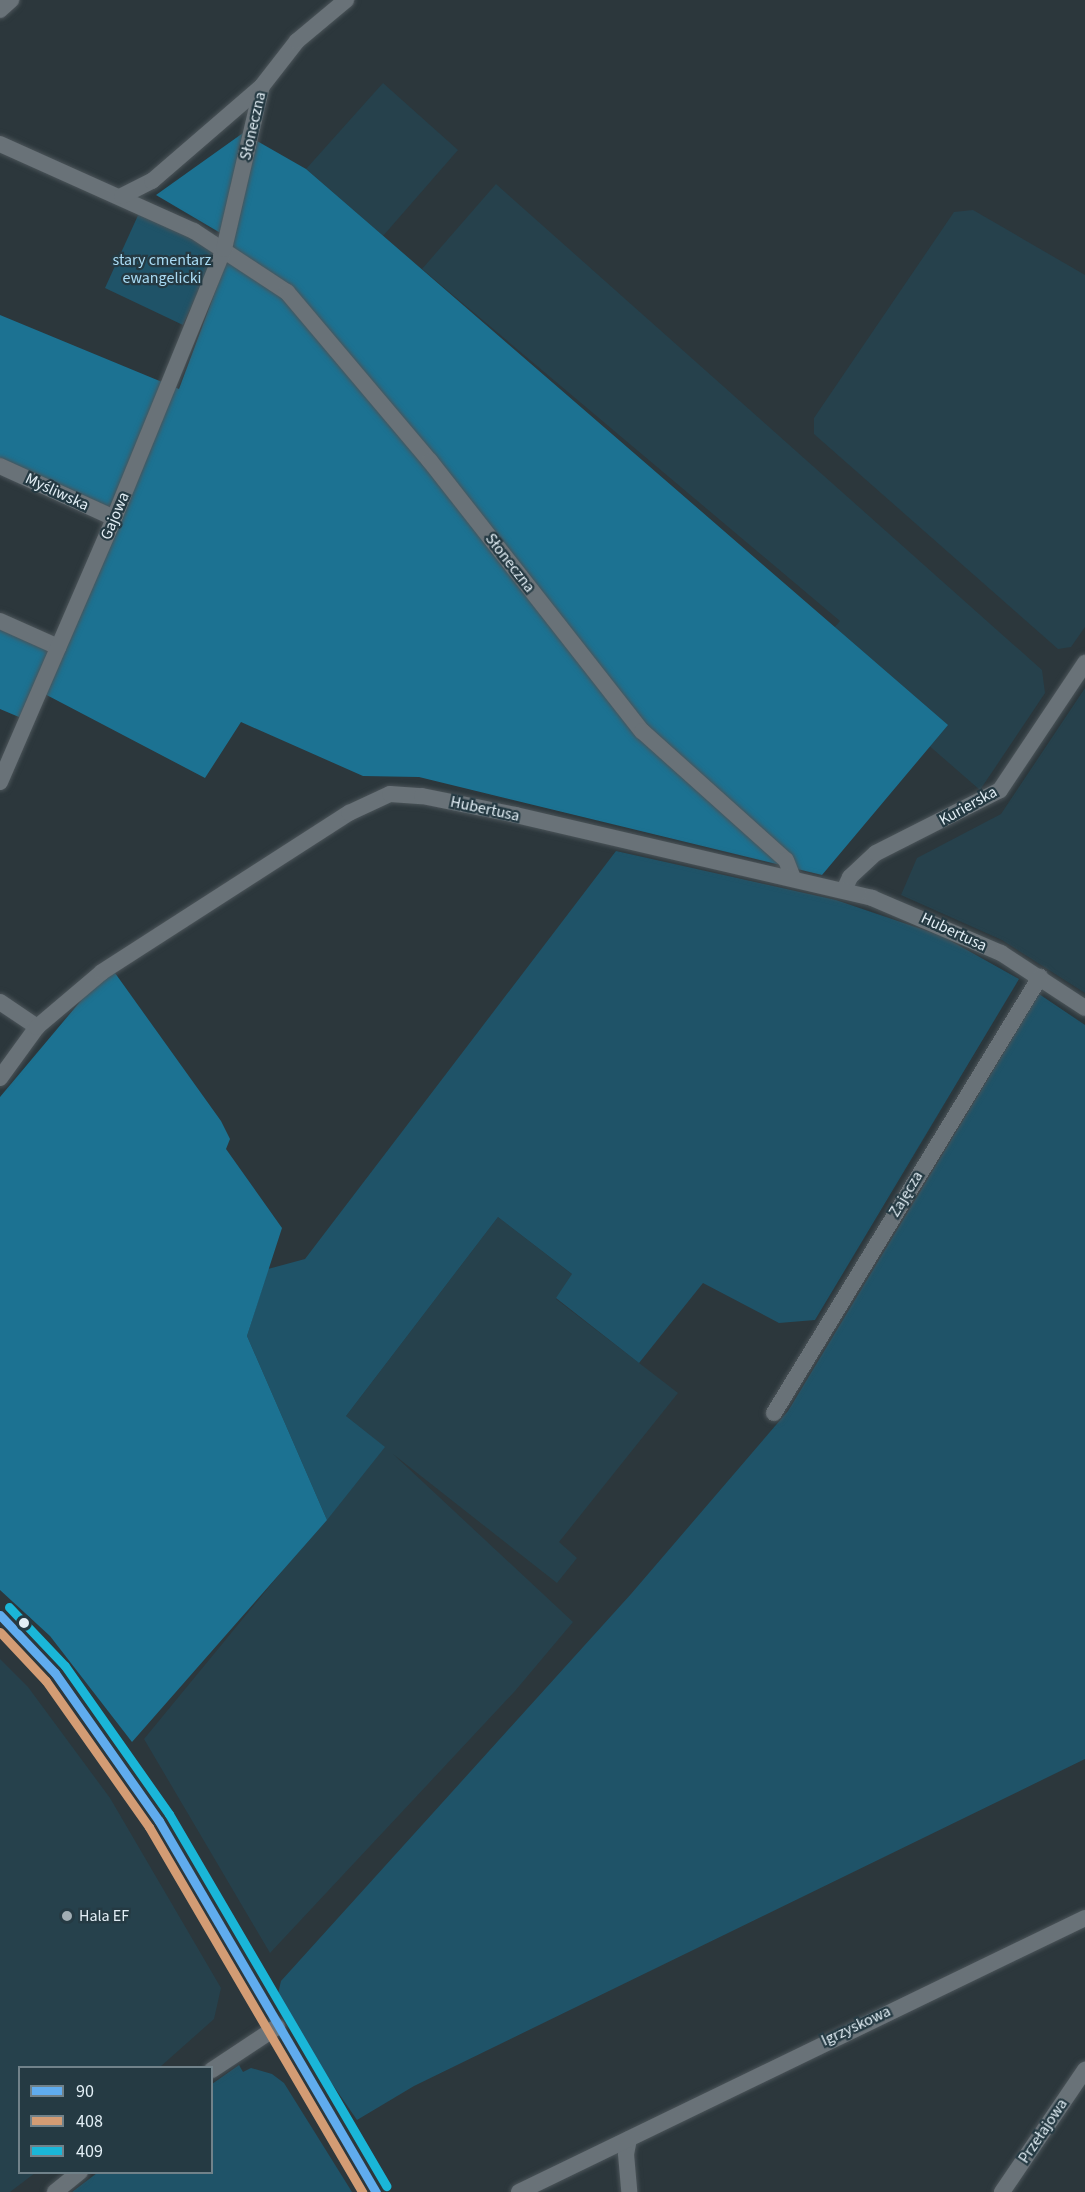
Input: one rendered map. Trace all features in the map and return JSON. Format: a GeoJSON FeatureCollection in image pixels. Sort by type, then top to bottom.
{"type":"FeatureCollection","features":[{"type":"Feature","properties":{"kind":"street"},"geometry":{"type":"LineString","coordinates":[[0,10],[11,0]]}},
{"type":"Feature","properties":{"kind":"street","name":"Słoneczna"},"geometry":{"type":"LineString","coordinates":[[224,249],[262,86],[297,42],[346,0]]}},
{"type":"Feature","properties":{"kind":"street"},"geometry":{"type":"LineString","coordinates":[[122,196],[152,181],[262,86]]}},
{"type":"Feature","properties":{"kind":"street","name":"Słoneczna"},"geometry":{"type":"LineString","coordinates":[[0,144],[122,196],[224,249],[287,292],[430,461],[642,731],[786,860],[793,878]]}},
{"type":"Feature","properties":{"kind":"street","name":"Gajowa"},"geometry":{"type":"LineString","coordinates":[[0,782],[114,518],[224,249]]}},
{"type":"Feature","properties":{"kind":"street","name":"Myśliwska"},"geometry":{"type":"LineString","coordinates":[[0,466],[114,518]]}},
{"type":"Feature","properties":{"kind":"street"},"geometry":{"type":"LineString","coordinates":[[0,621],[58,647]]}},
{"type":"Feature","properties":{"kind":"street","name":"Kurierska"},"geometry":{"type":"LineString","coordinates":[[844,890],[850,877],[876,853],[1000,790],[1085,663]]}},
{"type":"Feature","properties":{"kind":"street","name":"Hubertusa"},"geometry":{"type":"LineString","coordinates":[[0,1078],[37,1028],[102,972],[349,813],[390,794],[463,804],[844,890],[901,908],[946,928],[1040,977],[1085,1008]]}},
{"type":"Feature","properties":{"kind":"street","name":"Zajęcza"},"geometry":{"type":"LineString","coordinates":[[774,1413],[1040,977]]}},
{"type":"Feature","properties":{"kind":"street"},"geometry":{"type":"LineString","coordinates":[[0,1002],[37,1028]]}},
{"type":"Feature","properties":{"kind":"street","name":"Igrzyskowa"},"geometry":{"type":"LineString","coordinates":[[519,2192],[791,2057],[1085,1918]]}},
{"type":"Feature","properties":{"kind":"street"},"geometry":{"type":"LineString","coordinates":[[213,2069],[277,2026]]}},
{"type":"Feature","properties":{"kind":"street","name":"Przełajowa"},"geometry":{"type":"LineString","coordinates":[[1002,2192],[1085,2070]]}},
{"type":"Feature","properties":{"kind":"street"},"geometry":{"type":"LineString","coordinates":[[629,2139],[626,2154],[629,2192]]}},
{"type":"Feature","properties":{"kind":"street"},"geometry":{"type":"LineString","coordinates":[[55,2192],[78,2174]]}},
{"type":"Feature","properties":{"kind":"shaded area"},"geometry":{"type":"Polygon","coordinates":[[[383,83],[458,150],[383,236],[306,169],[383,83]]]}},
{"type":"Feature","properties":{"kind":"shaded area"},"geometry":{"type":"Polygon","coordinates":[[[243,133],[306,169],[948,725],[822,875],[419,777],[363,776],[241,722],[205,778],[39,691],[26,720],[0,709],[0,621],[58,647],[120,517],[0,463],[0,315],[179,389],[234,241],[156,195],[243,133]]]}},
{"type":"Feature","properties":{"kind":"shaded area"},"geometry":{"type":"Polygon","coordinates":[[[496,184],[1042,670],[1045,693],[980,790],[817,648],[840,621],[422,269],[496,184]]]}},
{"type":"Feature","properties":{"kind":"shaded area"},"geometry":{"type":"Polygon","coordinates":[[[973,210],[1085,275],[1085,627],[1071,647],[1058,649],[814,434],[814,418],[954,212],[973,210]]]}},
{"type":"Feature","properties":{"kind":"shaded area"},"geometry":{"type":"Polygon","coordinates":[[[1085,688],[1085,993],[1002,940],[901,895],[917,858],[1001,814],[1085,688]]]}},
{"type":"Feature","properties":{"kind":"shaded area"},"geometry":{"type":"Polygon","coordinates":[[[110,966],[221,1121],[230,1139],[226,1149],[282,1228],[247,1336],[327,1520],[132,1742],[50,1636],[0,1590],[0,1097],[110,966]]]}},
{"type":"Feature","properties":{"kind":"shaded area"},"geometry":{"type":"Polygon","coordinates":[[[498,1217],[573,1275],[556,1299],[678,1393],[559,1542],[577,1558],[557,1583],[393,1454],[573,1622],[515,1691],[270,1953],[144,1739],[384,1447],[346,1416],[498,1217]]]}},
{"type":"Feature","properties":{"kind":"shaded area"},"geometry":{"type":"Polygon","coordinates":[[[0,1659],[28,1687],[110,1798],[221,1988],[214,2019],[161,2066],[18,2066],[18,2174],[34,2174],[10,2192],[0,2192],[0,1659]]]}},
{"type":"Feature","properties":{"kind":"green space","name":"stary cmentarz ewangelicki"},"geometry":{"type":"Polygon","coordinates":[[[140,211],[210,246],[215,255],[183,325],[105,288],[140,211]]]}},
{"type":"Feature","properties":{"kind":"green space"},"geometry":{"type":"Polygon","coordinates":[[[616,851],[836,900],[942,936],[1019,979],[815,1320],[779,1323],[703,1283],[639,1363],[556,1298],[572,1274],[498,1217],[346,1416],[385,1447],[327,1520],[247,1336],[268,1269],[305,1259],[616,851]]]}},
{"type":"Feature","properties":{"kind":"green space"},"geometry":{"type":"Polygon","coordinates":[[[1039,994],[1085,1025],[1085,1759],[414,2086],[357,2120],[276,2002],[281,1981],[631,1594],[788,1411],[1039,994]]]}},
{"type":"Feature","properties":{"kind":"green space"},"geometry":{"type":"Polygon","coordinates":[[[239,2065],[243,2072],[251,2068],[272,2074],[284,2083],[352,2192],[72,2192],[96,2174],[213,2174],[213,2083],[239,2065]]]}},
{"type":"Feature","properties":{"kind":"transit line","name":"409"},"geometry":{"type":"LineString","coordinates":[[9,1607],[65,1666],[169,1814],[386,2186]]}},
{"type":"Feature","properties":{"kind":"transit line","name":"90"},"geometry":{"type":"LineString","coordinates":[[0,1615],[55,1673],[159,1821],[376,2192]]}},
{"type":"Feature","properties":{"kind":"transit line","name":"408"},"geometry":{"type":"LineString","coordinates":[[0,1632],[46,1681],[149,1827],[362,2192]]}},
{"type":"Feature","properties":{"kind":"place","name":"Hala EF"},"geometry":{"type":"Point","coordinates":[67,1916]}}]}
